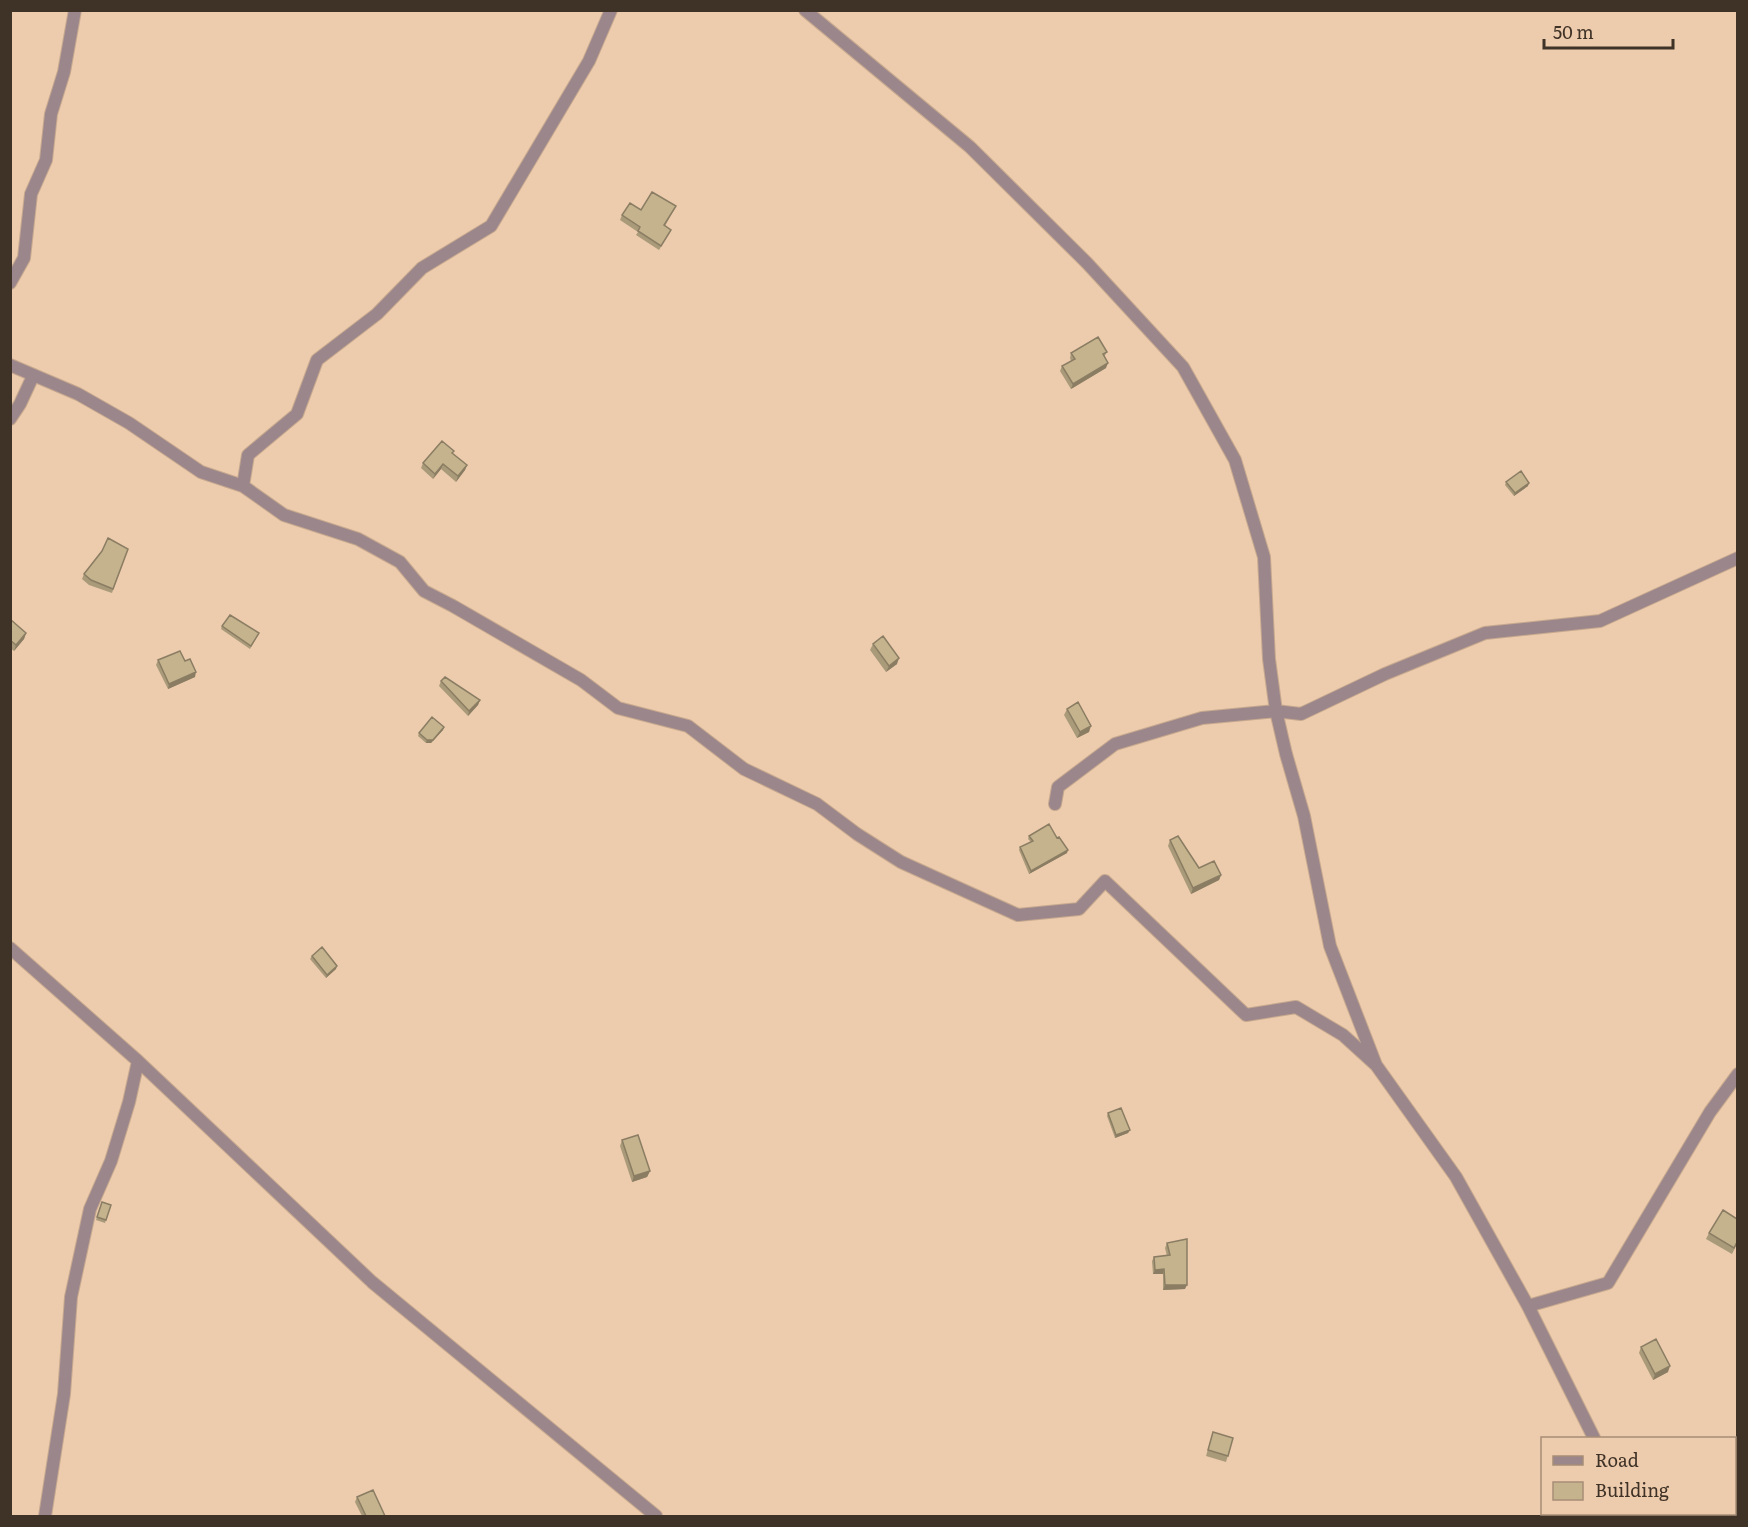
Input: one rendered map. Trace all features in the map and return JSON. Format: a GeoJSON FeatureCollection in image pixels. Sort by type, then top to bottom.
{"type":"FeatureCollection","features":[{"type":"Feature","properties":{"kind":"street"},"geometry":{"type":"LineString","coordinates":[[10,283],[24,258],[31,194],[46,160],[51,114],[64,72],[75,10]]}},
{"type":"Feature","properties":{"kind":"street"},"geometry":{"type":"LineString","coordinates":[[243,486],[248,455],[297,414],[316,360],[377,314],[422,268],[491,226],[589,61],[611,10]]}},
{"type":"Feature","properties":{"kind":"street"},"geometry":{"type":"LineString","coordinates":[[805,10],[970,147],[1087,263],[1183,367],[1235,460],[1264,558],[1269,658],[1276,711],[1304,816],[1330,946],[1376,1065]]}},
{"type":"Feature","properties":{"kind":"street"},"geometry":{"type":"LineString","coordinates":[[10,365],[78,394],[129,423],[201,472],[243,486],[284,515],[358,539],[400,562],[424,591],[581,680],[618,708],[688,726],[744,769],[817,804],[857,834],[912,867],[1018,915],[1079,909],[1104,881],[1246,1015],[1296,1007],[1343,1035],[1376,1065],[1456,1178],[1528,1306],[1594,1437]]}},
{"type":"Feature","properties":{"kind":"street"},"geometry":{"type":"LineString","coordinates":[[10,419],[33,376]]}},
{"type":"Feature","properties":{"kind":"street"},"geometry":{"type":"LineString","coordinates":[[1055,804],[1058,787],[1115,744],[1202,718],[1276,711],[1301,714],[1385,674],[1485,633],[1600,621],[1737,558]]}},
{"type":"Feature","properties":{"kind":"street"},"geometry":{"type":"LineString","coordinates":[[10,948],[138,1061],[372,1282],[656,1516]]}},
{"type":"Feature","properties":{"kind":"street"},"geometry":{"type":"LineString","coordinates":[[45,1516],[64,1394],[71,1297],[90,1209],[111,1161],[129,1102],[138,1061]]}},
{"type":"Feature","properties":{"kind":"street"},"geometry":{"type":"LineString","coordinates":[[1528,1306],[1608,1284],[1710,1112],[1737,1074]]}},
{"type":"Feature","properties":{"kind":"building"},"geometry":{"type":"Polygon","coordinates":[[[652,192],[676,206],[664,225],[671,230],[661,246],[638,231],[640,227],[622,215],[630,203],[641,210],[652,192]]]}},
{"type":"Feature","properties":{"kind":"building"},"geometry":{"type":"Polygon","coordinates":[[[1098,337],[1107,352],[1103,354],[1108,363],[1073,384],[1062,366],[1075,359],[1071,353],[1098,337]]]}},
{"type":"Feature","properties":{"kind":"building"},"geometry":{"type":"Polygon","coordinates":[[[442,441],[467,465],[458,476],[443,464],[435,474],[423,463],[442,441]]]}},
{"type":"Feature","properties":{"kind":"building"},"geometry":{"type":"Polygon","coordinates":[[[1521,471],[1529,483],[1515,493],[1506,482],[1521,471]]]}},
{"type":"Feature","properties":{"kind":"building"},"geometry":{"type":"Polygon","coordinates":[[[108,538],[128,549],[113,589],[91,580],[84,574],[102,551],[108,538]]]}},
{"type":"Feature","properties":{"kind":"building"},"geometry":{"type":"Polygon","coordinates":[[[230,615],[259,633],[251,646],[222,626],[230,615]]]}},
{"type":"Feature","properties":{"kind":"building"},"geometry":{"type":"Polygon","coordinates":[[[10,619],[26,633],[16,645],[10,640],[10,619]]]}},
{"type":"Feature","properties":{"kind":"building"},"geometry":{"type":"Polygon","coordinates":[[[883,636],[899,658],[889,666],[873,644],[883,636]]]}},
{"type":"Feature","properties":{"kind":"building"},"geometry":{"type":"Polygon","coordinates":[[[180,651],[185,661],[190,659],[196,672],[169,684],[158,660],[180,651]]]}},
{"type":"Feature","properties":{"kind":"building"},"geometry":{"type":"Polygon","coordinates":[[[445,677],[480,700],[469,711],[441,681],[445,677]]]}},
{"type":"Feature","properties":{"kind":"building"},"geometry":{"type":"Polygon","coordinates":[[[1078,702],[1091,726],[1080,732],[1067,709],[1078,702]]]}},
{"type":"Feature","properties":{"kind":"building"},"geometry":{"type":"Polygon","coordinates":[[[432,717],[444,727],[433,740],[427,740],[419,733],[432,717]]]}},
{"type":"Feature","properties":{"kind":"building"},"geometry":{"type":"Polygon","coordinates":[[[1049,824],[1057,838],[1059,837],[1068,850],[1031,871],[1020,847],[1033,841],[1029,836],[1049,824]]]}},
{"type":"Feature","properties":{"kind":"building"},"geometry":{"type":"Polygon","coordinates":[[[1178,836],[1199,868],[1214,861],[1221,875],[1193,888],[1170,840],[1178,836]]]}},
{"type":"Feature","properties":{"kind":"building"},"geometry":{"type":"Polygon","coordinates":[[[322,947],[337,966],[327,975],[312,956],[322,947]]]}},
{"type":"Feature","properties":{"kind":"building"},"geometry":{"type":"Polygon","coordinates":[[[1121,1108],[1130,1130],[1116,1135],[1108,1113],[1121,1108]]]}},
{"type":"Feature","properties":{"kind":"building"},"geometry":{"type":"Polygon","coordinates":[[[638,1135],[650,1171],[634,1176],[622,1140],[638,1135]]]}},
{"type":"Feature","properties":{"kind":"building"},"geometry":{"type":"Polygon","coordinates":[[[102,1202],[111,1205],[106,1220],[97,1217],[102,1202]]]}},
{"type":"Feature","properties":{"kind":"building"},"geometry":{"type":"Polygon","coordinates":[[[1723,1210],[1737,1219],[1737,1242],[1734,1248],[1709,1233],[1723,1210]]]}},
{"type":"Feature","properties":{"kind":"building"},"geometry":{"type":"Polygon","coordinates":[[[1187,1239],[1187,1285],[1165,1285],[1164,1269],[1155,1270],[1154,1257],[1170,1255],[1167,1243],[1187,1239]]]}},
{"type":"Feature","properties":{"kind":"building"},"geometry":{"type":"Polygon","coordinates":[[[1656,1339],[1670,1366],[1655,1374],[1641,1347],[1656,1339]]]}},
{"type":"Feature","properties":{"kind":"building"},"geometry":{"type":"Polygon","coordinates":[[[1213,1432],[1233,1438],[1228,1456],[1208,1450],[1213,1432]]]}},
{"type":"Feature","properties":{"kind":"building"},"geometry":{"type":"Polygon","coordinates":[[[373,1490],[385,1516],[366,1516],[357,1497],[373,1490]]]}}]}
